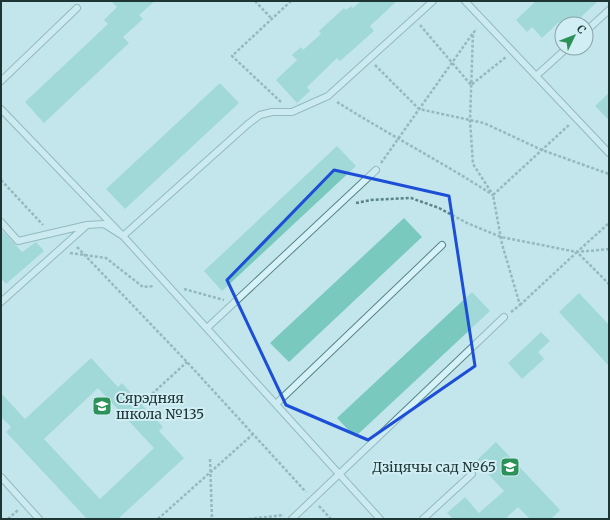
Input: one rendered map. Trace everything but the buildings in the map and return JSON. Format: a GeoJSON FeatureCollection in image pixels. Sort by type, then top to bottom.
{"type":"FeatureCollection","features":[{"type":"Feature","properties":{"kind":"lane"},"geometry":{"type":"LineString","coordinates":[[123,236],[248,124],[260,115],[272,112],[292,112],[328,96],[433,1]]}},
{"type":"Feature","properties":{"kind":"lane"},"geometry":{"type":"LineString","coordinates":[[465,1],[609,153]]}},
{"type":"Feature","properties":{"kind":"lane"},"geometry":{"type":"LineString","coordinates":[[1,81],[77,8]]}},
{"type":"Feature","properties":{"kind":"lane"},"geometry":{"type":"LineString","coordinates":[[594,24],[609,10]]}},
{"type":"Feature","properties":{"kind":"lane"},"geometry":{"type":"LineString","coordinates":[[536,76],[558,56]]}},
{"type":"Feature","properties":{"kind":"lane"},"geometry":{"type":"LineString","coordinates":[[1,109],[123,236],[380,519]]}},
{"type":"Feature","properties":{"kind":"lane"},"geometry":{"type":"LineString","coordinates":[[207,328],[376,170]]}},
{"type":"Feature","properties":{"kind":"lane"},"geometry":{"type":"LineString","coordinates":[[1,222],[18,241],[50,232],[87,225],[104,224],[123,236]]}},
{"type":"Feature","properties":{"kind":"lane"},"geometry":{"type":"LineString","coordinates":[[1,292],[3,300],[87,225]]}},
{"type":"Feature","properties":{"kind":"lane"},"geometry":{"type":"LineString","coordinates":[[276,404],[442,245]]}},
{"type":"Feature","properties":{"kind":"lane"},"geometry":{"type":"LineString","coordinates":[[292,519],[504,317]]}},
{"type":"Feature","properties":{"kind":"lane"},"geometry":{"type":"LineString","coordinates":[[423,519],[472,474]]}},
{"type":"Feature","properties":{"kind":"lane"},"geometry":{"type":"LineString","coordinates":[[1,477],[39,519]]}},
{"type":"Feature","properties":{"kind":"path"},"geometry":{"type":"LineString","coordinates":[[255,1],[272,19]]}},
{"type":"Feature","properties":{"kind":"path"},"geometry":{"type":"LineString","coordinates":[[291,1],[232,56],[292,112]]}},
{"type":"Feature","properties":{"kind":"path"},"geometry":{"type":"LineString","coordinates":[[414,18],[471,85]]}},
{"type":"Feature","properties":{"kind":"path"},"geometry":{"type":"LineString","coordinates":[[376,170],[473,33],[485,22]]}},
{"type":"Feature","properties":{"kind":"path"},"geometry":{"type":"LineString","coordinates":[[473,33],[470,120],[473,164],[493,195],[501,237],[520,305]]}},
{"type":"Feature","properties":{"kind":"path"},"geometry":{"type":"LineString","coordinates":[[471,85],[513,52]]}},
{"type":"Feature","properties":{"kind":"path"},"geometry":{"type":"LineString","coordinates":[[369,59],[419,110],[484,123],[542,150],[609,174]]}},
{"type":"Feature","properties":{"kind":"path"},"geometry":{"type":"LineString","coordinates":[[328,96],[398,140],[463,176],[493,195]]}},
{"type":"Feature","properties":{"kind":"path"},"geometry":{"type":"LineString","coordinates":[[493,195],[576,118]]}},
{"type":"Feature","properties":{"kind":"path"},"geometry":{"type":"LineString","coordinates":[[1,180],[50,232]]}},
{"type":"Feature","properties":{"kind":"path"},"geometry":{"type":"LineString","coordinates":[[335,208],[371,200],[410,198],[439,208],[467,223],[501,237],[577,252],[609,249]]}},
{"type":"Feature","properties":{"kind":"path"},"geometry":{"type":"LineString","coordinates":[[504,317],[520,305],[609,222]]}},
{"type":"Feature","properties":{"kind":"path"},"geometry":{"type":"LineString","coordinates":[[67,242],[79,248],[187,362],[252,435],[331,519]]}},
{"type":"Feature","properties":{"kind":"path"},"geometry":{"type":"LineString","coordinates":[[577,252],[609,284]]}},
{"type":"Feature","properties":{"kind":"path"},"geometry":{"type":"LineString","coordinates":[[141,404],[187,362]]}},
{"type":"Feature","properties":{"kind":"path"},"geometry":{"type":"LineString","coordinates":[[158,519],[252,435]]}},
{"type":"Feature","properties":{"kind":"path"},"geometry":{"type":"LineString","coordinates":[[210,459],[212,519]]}},
{"type":"Feature","properties":{"kind":"path"},"geometry":{"type":"LineString","coordinates":[[248,519],[297,514]]}},
{"type":"Feature","properties":{"kind":"highlighted area"},"geometry":{"type":"Polygon","coordinates":[[[334,170],[449,196],[475,366],[368,440],[286,405],[227,280],[334,170]]]}},
{"type":"Feature","properties":{"kind":"place","name":"Сярэдняя школа №135"},"geometry":{"type":"Point","coordinates":[102,406]}},
{"type":"Feature","properties":{"kind":"place","name":"Дзіцячы сад №65"},"geometry":{"type":"Point","coordinates":[510,467]}}]}
